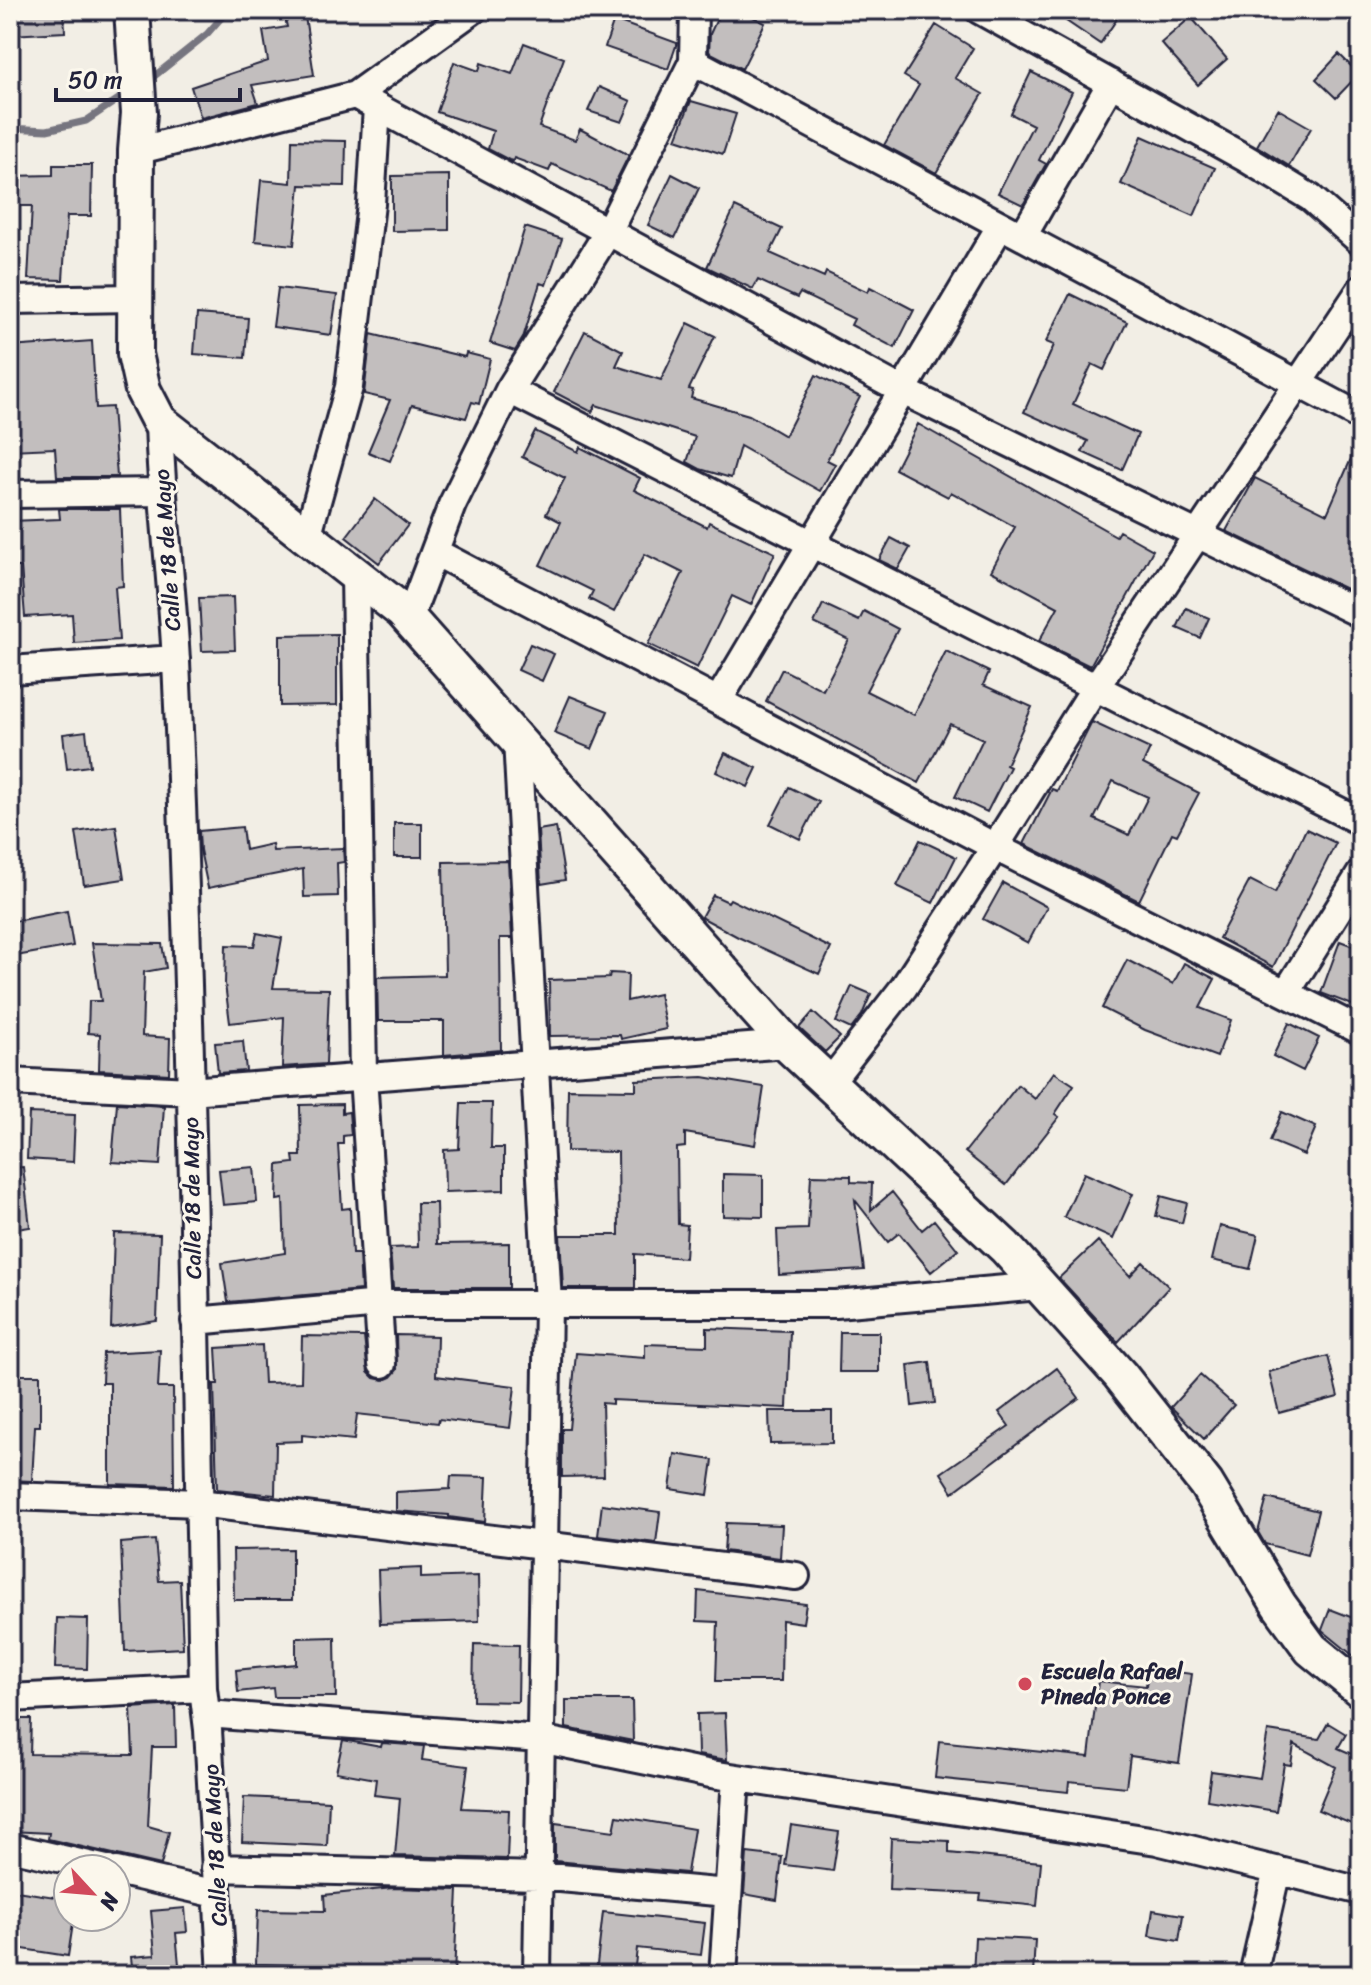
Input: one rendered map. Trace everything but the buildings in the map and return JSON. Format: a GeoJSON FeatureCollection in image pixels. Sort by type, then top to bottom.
{"type":"FeatureCollection","features":[{"type":"Feature","properties":{"kind":"street"},"geometry":{"type":"LineString","coordinates":[[132,10],[139,113],[135,354],[143,390],[159,421],[409,619],[787,1044],[1005,1247],[1120,1375],[1206,1484],[1279,1605],[1311,1649],[1361,1690]]}},
{"type":"Feature","properties":{"kind":"street"},"geometry":{"type":"LineString","coordinates":[[136,151],[366,101],[473,10]]}},
{"type":"Feature","properties":{"kind":"street"},"geometry":{"type":"LineString","coordinates":[[409,619],[452,505],[509,390],[608,232],[693,61],[694,10]]}},
{"type":"Feature","properties":{"kind":"street"},"geometry":{"type":"LineString","coordinates":[[979,10],[1311,198],[1361,242]]}},
{"type":"Feature","properties":{"kind":"street"},"geometry":{"type":"LineString","coordinates":[[693,61],[1361,417]]}},
{"type":"Feature","properties":{"kind":"street"},"geometry":{"type":"LineString","coordinates":[[718,701],[903,391],[1111,83]]}},
{"type":"Feature","properties":{"kind":"street"},"geometry":{"type":"LineString","coordinates":[[366,101],[903,391],[1361,614]]}},
{"type":"Feature","properties":{"kind":"street"},"geometry":{"type":"LineString","coordinates":[[307,537],[349,387],[371,204],[366,101]]}},
{"type":"Feature","properties":{"kind":"street"},"geometry":{"type":"LineString","coordinates":[[830,1082],[904,987],[1095,688],[1361,289]]}},
{"type":"Feature","properties":{"kind":"street"},"geometry":{"type":"LineString","coordinates":[[10,300],[135,298]]}},
{"type":"Feature","properties":{"kind":"street"},"geometry":{"type":"LineString","coordinates":[[509,390],[1361,822]]}},
{"type":"Feature","properties":{"kind":"street","name":"Calle 18 de Mayo"},"geometry":{"type":"LineString","coordinates":[[159,421],[161,492],[176,659],[190,1091],[203,1688],[222,1975]]}},
{"type":"Feature","properties":{"kind":"street"},"geometry":{"type":"LineString","coordinates":[[10,494],[161,492]]}},
{"type":"Feature","properties":{"kind":"street"},"geometry":{"type":"LineString","coordinates":[[435,552],[995,847],[1361,1031]]}},
{"type":"Feature","properties":{"kind":"street"},"geometry":{"type":"LineString","coordinates":[[355,575],[363,1076],[382,1364]]}},
{"type":"Feature","properties":{"kind":"street"},"geometry":{"type":"LineString","coordinates":[[10,670],[176,659]]}},
{"type":"Feature","properties":{"kind":"street"},"geometry":{"type":"LineString","coordinates":[[517,740],[548,1304],[537,1975]]}},
{"type":"Feature","properties":{"kind":"street"},"geometry":{"type":"LineString","coordinates":[[1286,993],[1361,873]]}},
{"type":"Feature","properties":{"kind":"street"},"geometry":{"type":"LineString","coordinates":[[10,1082],[190,1091],[787,1044]]}},
{"type":"Feature","properties":{"kind":"street"},"geometry":{"type":"LineString","coordinates":[[195,1321],[380,1304],[836,1304],[1040,1286]]}},
{"type":"Feature","properties":{"kind":"street"},"geometry":{"type":"LineString","coordinates":[[10,1496],[199,1503],[796,1576]]}},
{"type":"Feature","properties":{"kind":"street"},"geometry":{"type":"LineString","coordinates":[[10,1698],[203,1688]]}},
{"type":"Feature","properties":{"kind":"street"},"geometry":{"type":"LineString","coordinates":[[207,1714],[540,1739],[736,1778],[1157,1841],[1361,1891]]}},
{"type":"Feature","properties":{"kind":"street"},"geometry":{"type":"LineString","coordinates":[[723,1975],[736,1778]]}},
{"type":"Feature","properties":{"kind":"street"},"geometry":{"type":"LineString","coordinates":[[10,1847],[52,1857]]}},
{"type":"Feature","properties":{"kind":"street"},"geometry":{"type":"LineString","coordinates":[[1253,1975],[1277,1870]]}},
{"type":"Feature","properties":{"kind":"street"},"geometry":{"type":"LineString","coordinates":[[132,1873],[216,1881],[538,1876],[728,1893]]}},
{"type":"Feature","properties":{"kind":"waterway"},"geometry":{"type":"LineString","coordinates":[[147,82],[207,34],[228,10]]}},
{"type":"Feature","properties":{"kind":"waterway"},"geometry":{"type":"LineString","coordinates":[[10,128],[47,130],[86,121],[126,94]]}},
{"type":"Feature","properties":{"kind":"place","name":"Escuela Rafael Pineda Ponce"},"geometry":{"type":"Point","coordinates":[1025,1684]}}]}
